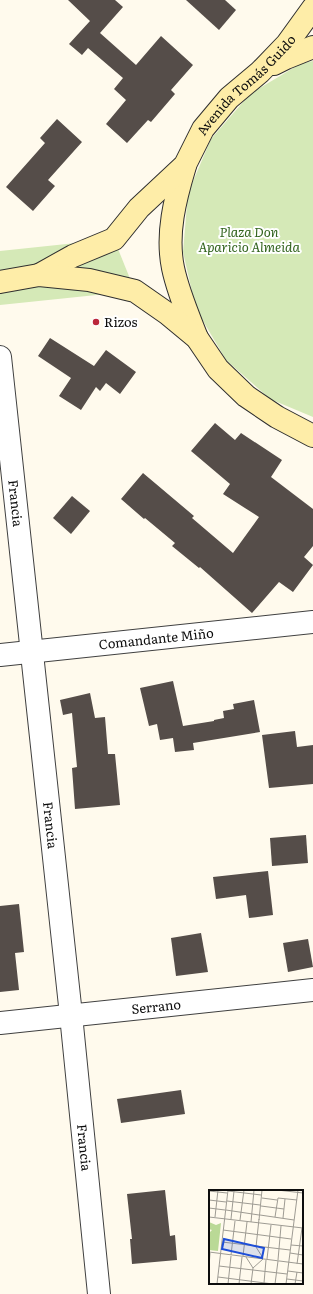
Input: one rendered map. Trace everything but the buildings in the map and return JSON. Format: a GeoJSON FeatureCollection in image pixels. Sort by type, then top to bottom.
{"type":"FeatureCollection","features":[{"type":"Feature","properties":{"kind":"main road","name":"Avenida Tomás Guido"},"geometry":{"type":"LineString","coordinates":[[313,8],[287,44],[260,72],[229,98],[203,129],[185,165],[174,202],[170,238],[172,267],[178,287],[197,338],[218,369],[246,396],[277,417],[313,436]]}},
{"type":"Feature","properties":{"kind":"main road"},"geometry":{"type":"LineString","coordinates":[[260,72],[286,58],[313,47]]}},
{"type":"Feature","properties":{"kind":"main road","name":"Avenida Tomás Guido"},"geometry":{"type":"LineString","coordinates":[[39,275],[73,256],[114,238],[139,208],[185,165]]}},
{"type":"Feature","properties":{"kind":"main road","name":"Avenida Tomás Guido"},"geometry":{"type":"LineString","coordinates":[[0,282],[39,275],[88,280],[135,291],[168,314],[197,338]]}},
{"type":"Feature","properties":{"kind":"main road","name":"Avenida Tomás Guido"},"geometry":{"type":"LineString","coordinates":[[277,417],[313,431]]}},
{"type":"Feature","properties":{"kind":"street","name":"Francia"},"geometry":{"type":"LineString","coordinates":[[0,357],[71,1015],[99,1294]]}},
{"type":"Feature","properties":{"kind":"street","name":"Comandante Miño"},"geometry":{"type":"LineString","coordinates":[[0,655],[313,622]]}},
{"type":"Feature","properties":{"kind":"street","name":"Serrano"},"geometry":{"type":"LineString","coordinates":[[0,1023],[313,990]]}},
{"type":"Feature","properties":{"kind":"green space","name":"Plaza Don Aparicio Almeida"},"geometry":{"type":"Polygon","coordinates":[[[313,61],[313,417],[270,399],[226,360],[196,309],[183,252],[188,193],[211,139],[250,94],[300,64],[313,61]]]}},
{"type":"Feature","properties":{"kind":"green space"},"geometry":{"type":"Polygon","coordinates":[[[114,239],[135,291],[0,305],[0,251],[114,239]]]}},
{"type":"Feature","properties":{"kind":"place","name":"Rizos"},"geometry":{"type":"Point","coordinates":[96,322]}}]}
